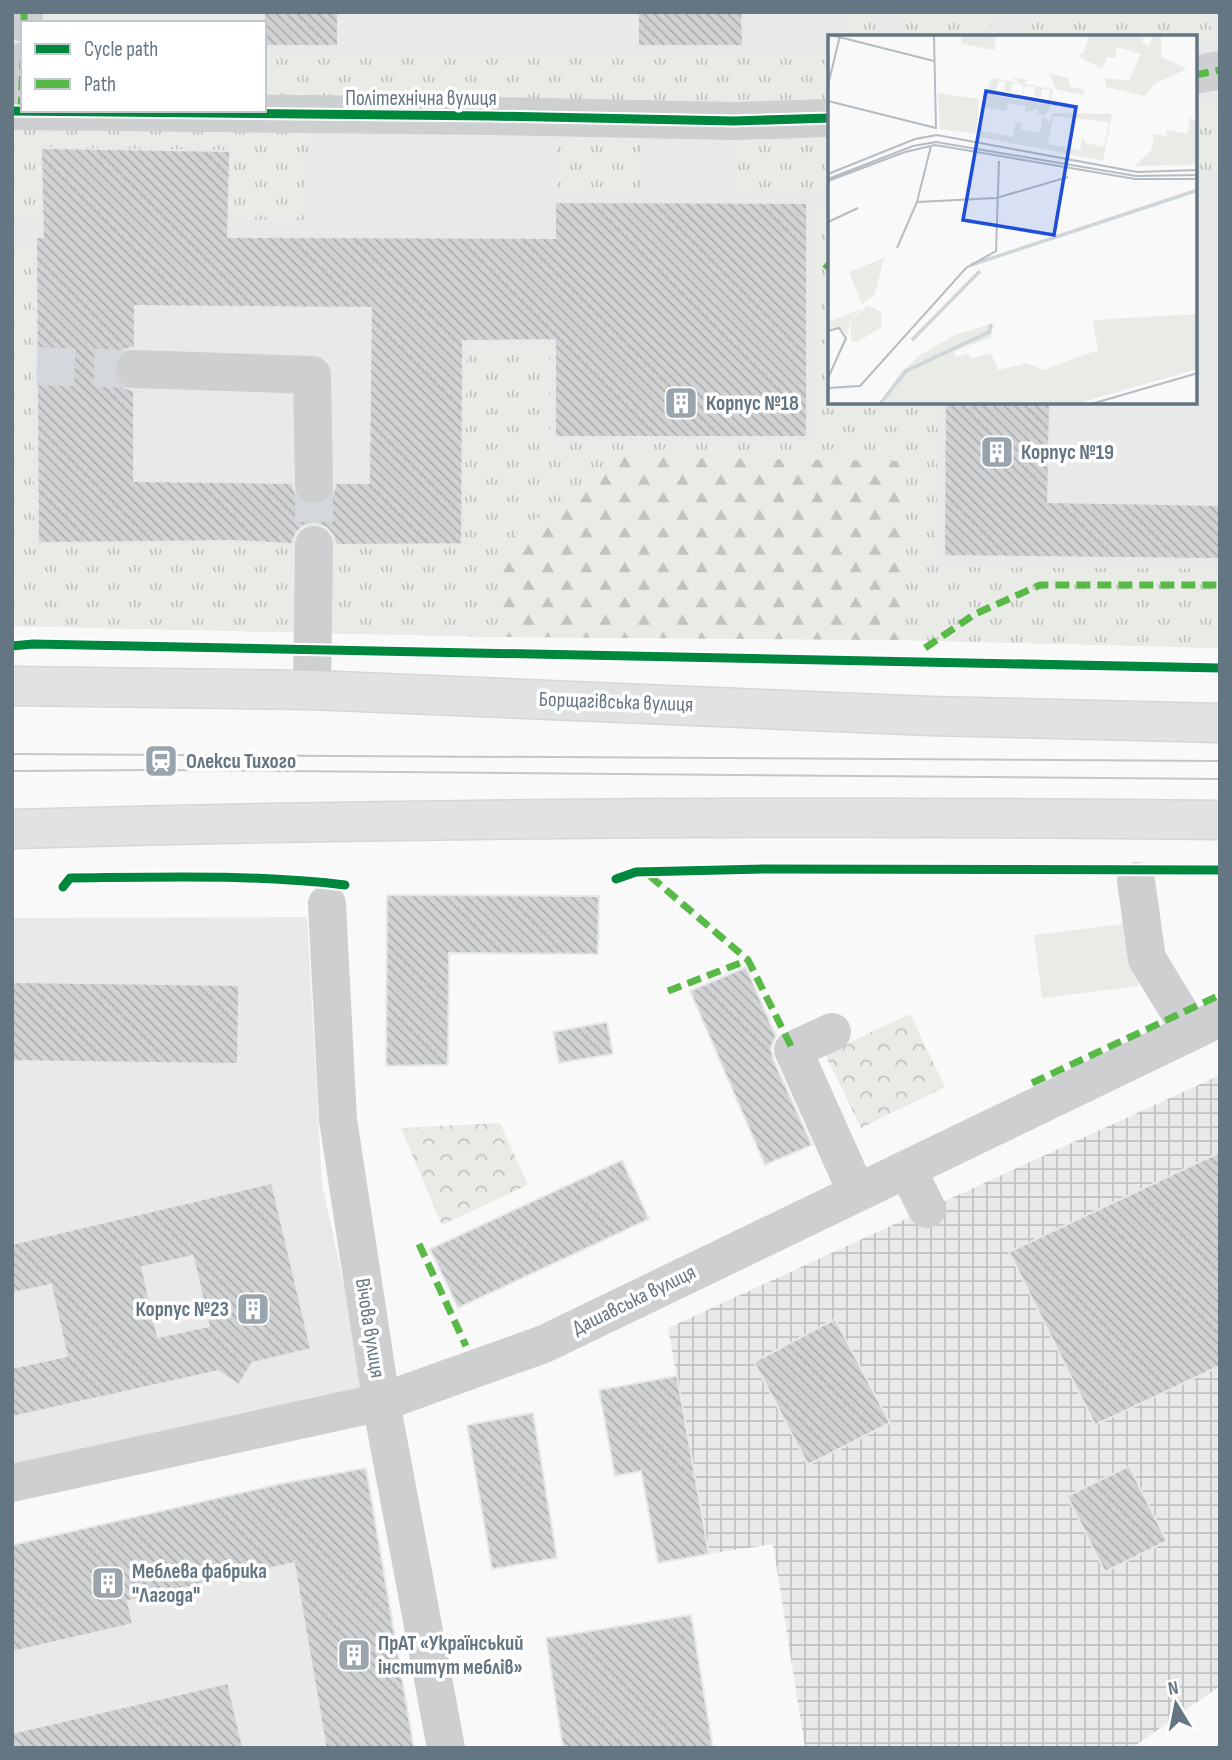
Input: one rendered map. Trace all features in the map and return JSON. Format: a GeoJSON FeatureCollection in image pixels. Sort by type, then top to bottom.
{"type":"FeatureCollection","features":[{"type":"Feature","properties":{"kind":"main road","name":"Борщагівська вулиця"},"geometry":{"type":"LineString","coordinates":[[12,686],[312,690],[931,716],[1220,723]]}},
{"type":"Feature","properties":{"kind":"main road"},"geometry":{"type":"LineString","coordinates":[[12,829],[322,821],[905,816],[1220,820]]}},
{"type":"Feature","properties":{"kind":"street"},"geometry":{"type":"LineString","coordinates":[[1197,75],[1220,70]]}},
{"type":"Feature","properties":{"kind":"street"},"geometry":{"type":"LineString","coordinates":[[17,111],[21,78]]}},
{"type":"Feature","properties":{"kind":"street","name":"Політехнічна вулиця"},"geometry":{"type":"LineString","coordinates":[[112,112],[734,121],[828,118]]}},
{"type":"Feature","properties":{"kind":"street"},"geometry":{"type":"LineString","coordinates":[[135,369],[312,374],[314,484]]}},
{"type":"Feature","properties":{"kind":"street"},"geometry":{"type":"LineString","coordinates":[[312,690],[314,545]]}},
{"type":"Feature","properties":{"kind":"street"},"geometry":{"type":"LineString","coordinates":[[1136,881],[1147,958],[1206,1025]]}},
{"type":"Feature","properties":{"kind":"street","name":"Вічова вулиця"},"geometry":{"type":"LineString","coordinates":[[327,904],[338,1120],[382,1402],[446,1748]]}},
{"type":"Feature","properties":{"kind":"street","name":"Дашавська вулиця"},"geometry":{"type":"LineString","coordinates":[[12,1483],[382,1402],[544,1343],[1206,1025]]}},
{"type":"Feature","properties":{"kind":"street"},"geometry":{"type":"LineString","coordinates":[[832,1032],[793,1049],[857,1194]]}},
{"type":"Feature","properties":{"kind":"street"},"geometry":{"type":"LineString","coordinates":[[907,1169],[927,1209]]}},
{"type":"Feature","properties":{"kind":"shaded area"},"geometry":{"type":"Polygon","coordinates":[[[12,12],[1220,12],[1220,648],[903,640],[500,637],[12,626],[12,12]]]}},
{"type":"Feature","properties":{"kind":"shaded area"},"geometry":{"type":"Polygon","coordinates":[[[307,917],[322,1184],[368,1396],[12,1476],[12,918],[307,917]]]}},
{"type":"Feature","properties":{"kind":"shaded area"},"geometry":{"type":"Polygon","coordinates":[[[1220,1075],[1220,1686],[1132,1748],[805,1748],[773,1544],[709,1554],[668,1328],[1220,1075]]]}},
{"type":"Feature","properties":{"kind":"shaded area"},"geometry":{"type":"Polygon","coordinates":[[[366,1468],[414,1748],[12,1748],[12,1545],[280,1484],[366,1468]]]}},
{"type":"Feature","properties":{"kind":"green space"},"geometry":{"type":"Polygon","coordinates":[[[24,12],[128,12],[128,21],[24,21],[24,12]]]}},
{"type":"Feature","properties":{"kind":"green space"},"geometry":{"type":"Polygon","coordinates":[[[849,12],[875,12],[876,35],[849,35],[849,12]]]}},
{"type":"Feature","properties":{"kind":"green space"},"geometry":{"type":"Polygon","coordinates":[[[901,12],[1004,12],[981,35],[900,35],[901,12]]]}},
{"type":"Feature","properties":{"kind":"green space"},"geometry":{"type":"Polygon","coordinates":[[[1046,12],[1200,12],[1220,40],[1197,45],[1197,35],[1019,35],[1046,12]]]}},
{"type":"Feature","properties":{"kind":"green space"},"geometry":{"type":"Polygon","coordinates":[[[266,54],[828,54],[827,189],[734,189],[734,122],[642,119],[642,190],[557,191],[557,118],[310,116],[304,220],[12,219],[12,111],[266,112],[266,54]]]}},
{"type":"Feature","properties":{"kind":"green space"},"geometry":{"type":"Polygon","coordinates":[[[1220,104],[1220,171],[1197,172],[1197,108],[1220,104]]]}},
{"type":"Feature","properties":{"kind":"green space"},"geometry":{"type":"Polygon","coordinates":[[[828,205],[828,404],[938,404],[936,567],[1220,569],[1220,648],[903,640],[904,461],[504,543],[500,637],[12,626],[12,248],[33,248],[34,546],[464,546],[467,346],[550,345],[550,442],[813,441],[813,206],[828,205]]]}},
{"type":"Feature","properties":{"kind":"green space"},"geometry":{"type":"Polygon","coordinates":[[[619,457],[904,461],[903,640],[500,637],[504,543],[619,457]]]}},
{"type":"Feature","properties":{"kind":"green space"},"geometry":{"type":"Polygon","coordinates":[[[1130,923],[1139,986],[1042,998],[1034,935],[1130,923]]]}},
{"type":"Feature","properties":{"kind":"green space"},"geometry":{"type":"Polygon","coordinates":[[[910,1014],[945,1087],[861,1128],[825,1054],[910,1014]]]}},
{"type":"Feature","properties":{"kind":"green space"},"geometry":{"type":"Polygon","coordinates":[[[500,1123],[528,1185],[442,1225],[401,1128],[500,1123]]]}},
{"type":"Feature","properties":{"kind":"building"},"geometry":{"type":"Polygon","coordinates":[[[264,12],[338,12],[338,46],[266,46],[264,12]]]}},
{"type":"Feature","properties":{"kind":"building"},"geometry":{"type":"Polygon","coordinates":[[[638,12],[742,12],[743,46],[638,46],[638,12]]]}},
{"type":"Feature","properties":{"kind":"building","name":"Корпус №18"},"geometry":{"type":"Polygon","coordinates":[[[41,148],[230,151],[228,237],[555,238],[555,202],[807,203],[807,437],[555,437],[555,340],[463,341],[462,544],[336,545],[333,535],[326,527],[314,523],[303,526],[296,533],[292,544],[235,541],[38,543],[36,237],[43,237],[41,148]],[[135,306],[135,347],[124,350],[117,357],[113,369],[115,379],[123,387],[134,391],[134,481],[292,483],[296,496],[303,503],[314,506],[326,502],[333,494],[336,483],[369,483],[371,308],[135,306]]]}},
{"type":"Feature","properties":{"kind":"building","name":"Корпус №19"},"geometry":{"type":"Polygon","coordinates":[[[945,404],[1050,404],[1048,502],[1220,505],[1220,559],[944,556],[945,404]]]}},
{"type":"Feature","properties":{"kind":"building"},"geometry":{"type":"Polygon","coordinates":[[[387,895],[599,896],[598,954],[449,953],[448,1065],[386,1066],[387,895]]]}},
{"type":"Feature","properties":{"kind":"building"},"geometry":{"type":"Polygon","coordinates":[[[746,967],[776,1036],[771,1047],[773,1059],[812,1145],[765,1165],[690,991],[746,967]]]}},
{"type":"Feature","properties":{"kind":"building"},"geometry":{"type":"Polygon","coordinates":[[[12,982],[239,985],[238,1064],[12,1061],[12,982]]]}},
{"type":"Feature","properties":{"kind":"building"},"geometry":{"type":"Polygon","coordinates":[[[607,1022],[613,1054],[559,1063],[553,1032],[607,1022]]]}},
{"type":"Feature","properties":{"kind":"building"},"geometry":{"type":"Polygon","coordinates":[[[1220,1152],[1220,1366],[1095,1425],[1009,1252],[1220,1152]]]}},
{"type":"Feature","properties":{"kind":"building"},"geometry":{"type":"Polygon","coordinates":[[[622,1160],[649,1219],[458,1308],[430,1249],[622,1160]]]}},
{"type":"Feature","properties":{"kind":"building","name":"Корпус №23"},"geometry":{"type":"Polygon","coordinates":[[[272,1183],[311,1349],[252,1363],[239,1385],[218,1371],[12,1417],[12,1368],[67,1356],[51,1285],[12,1293],[12,1244],[272,1183]],[[193,1256],[142,1267],[158,1337],[209,1326],[193,1256]]]}},
{"type":"Feature","properties":{"kind":"building"},"geometry":{"type":"Polygon","coordinates":[[[835,1319],[890,1423],[808,1465],[754,1362],[835,1319]]]}},
{"type":"Feature","properties":{"kind":"building"},"geometry":{"type":"Polygon","coordinates":[[[677,1376],[709,1554],[658,1563],[641,1471],[615,1476],[599,1390],[677,1376]]]}},
{"type":"Feature","properties":{"kind":"building"},"geometry":{"type":"Polygon","coordinates":[[[533,1413],[557,1558],[492,1569],[467,1425],[533,1413]]]}},
{"type":"Feature","properties":{"kind":"building"},"geometry":{"type":"Polygon","coordinates":[[[1129,1466],[1167,1541],[1105,1572],[1067,1496],[1129,1466]]]}},
{"type":"Feature","properties":{"kind":"building"},"geometry":{"type":"Polygon","coordinates":[[[366,1468],[414,1748],[326,1748],[294,1563],[128,1601],[133,1624],[12,1652],[12,1545],[280,1484],[366,1468]]]}},
{"type":"Feature","properties":{"kind":"building"},"geometry":{"type":"Polygon","coordinates":[[[691,1615],[713,1748],[563,1748],[546,1638],[691,1615]]]}},
{"type":"Feature","properties":{"kind":"building"},"geometry":{"type":"Polygon","coordinates":[[[228,1683],[243,1748],[12,1748],[12,1733],[228,1683]]]}},
{"type":"Feature","properties":{"kind":"tunnel"},"geometry":{"type":"LineString","coordinates":[[37,366],[135,369]]}},
{"type":"Feature","properties":{"kind":"tunnel"},"geometry":{"type":"LineString","coordinates":[[314,484],[314,545]]}},
{"type":"Feature","properties":{"kind":"tram line"},"geometry":{"type":"LineString","coordinates":[[12,754],[1220,761]]}},
{"type":"Feature","properties":{"kind":"tram line"},"geometry":{"type":"LineString","coordinates":[[12,771],[1220,779]]}},
{"type":"Feature","properties":{"kind":"marked path"},"geometry":{"type":"LineString","coordinates":[[24,12],[24,21]]}},
{"type":"Feature","properties":{"kind":"marked path"},"geometry":{"type":"LineString","coordinates":[[1197,75],[1220,70]]}},
{"type":"Feature","properties":{"kind":"marked path"},"geometry":{"type":"LineString","coordinates":[[825,269],[828,265]]}},
{"type":"Feature","properties":{"kind":"marked path"},"geometry":{"type":"LineString","coordinates":[[925,648],[975,614],[1040,585],[1220,585]]}},
{"type":"Feature","properties":{"kind":"marked path"},"geometry":{"type":"LineString","coordinates":[[650,876],[748,960]]}},
{"type":"Feature","properties":{"kind":"marked path"},"geometry":{"type":"LineString","coordinates":[[668,991],[748,960],[793,1050]]}},
{"type":"Feature","properties":{"kind":"marked path"},"geometry":{"type":"LineString","coordinates":[[1032,1083],[1220,995]]}},
{"type":"Feature","properties":{"kind":"marked path"},"geometry":{"type":"LineString","coordinates":[[419,1244],[466,1346]]}},
{"type":"Feature","properties":{"kind":"cycle path"},"geometry":{"type":"LineString","coordinates":[[12,111],[21,111]]}},
{"type":"Feature","properties":{"kind":"cycle path"},"geometry":{"type":"LineString","coordinates":[[108,112],[734,121],[828,118]]}},
{"type":"Feature","properties":{"kind":"cycle path"},"geometry":{"type":"LineString","coordinates":[[12,646],[33,644],[1220,668]]}},
{"type":"Feature","properties":{"kind":"cycle path"},"geometry":{"type":"LineString","coordinates":[[616,879],[636,872],[764,869],[1220,870]]}},
{"type":"Feature","properties":{"kind":"cycle path"},"geometry":{"type":"LineString","coordinates":[[63,887],[70,878],[173,877],[276,879],[345,885]]}},
{"type":"Feature","properties":{"kind":"place","name":"Корпус №18"},"geometry":{"type":"Point","coordinates":[681,403]}},
{"type":"Feature","properties":{"kind":"place","name":"Корпус №19"},"geometry":{"type":"Point","coordinates":[997,452]}},
{"type":"Feature","properties":{"kind":"place","name":"Олекси Тихого"},"geometry":{"type":"Point","coordinates":[161,761]}},
{"type":"Feature","properties":{"kind":"place","name":"Корпус №23"},"geometry":{"type":"Point","coordinates":[253,1309]}},
{"type":"Feature","properties":{"kind":"place","name":"Меблева фабрика \"Лагода\""},"geometry":{"type":"Point","coordinates":[108,1583]}},
{"type":"Feature","properties":{"kind":"place","name":"ПрАТ «Український інститут меблів»"},"geometry":{"type":"Point","coordinates":[354,1655]}}]}
